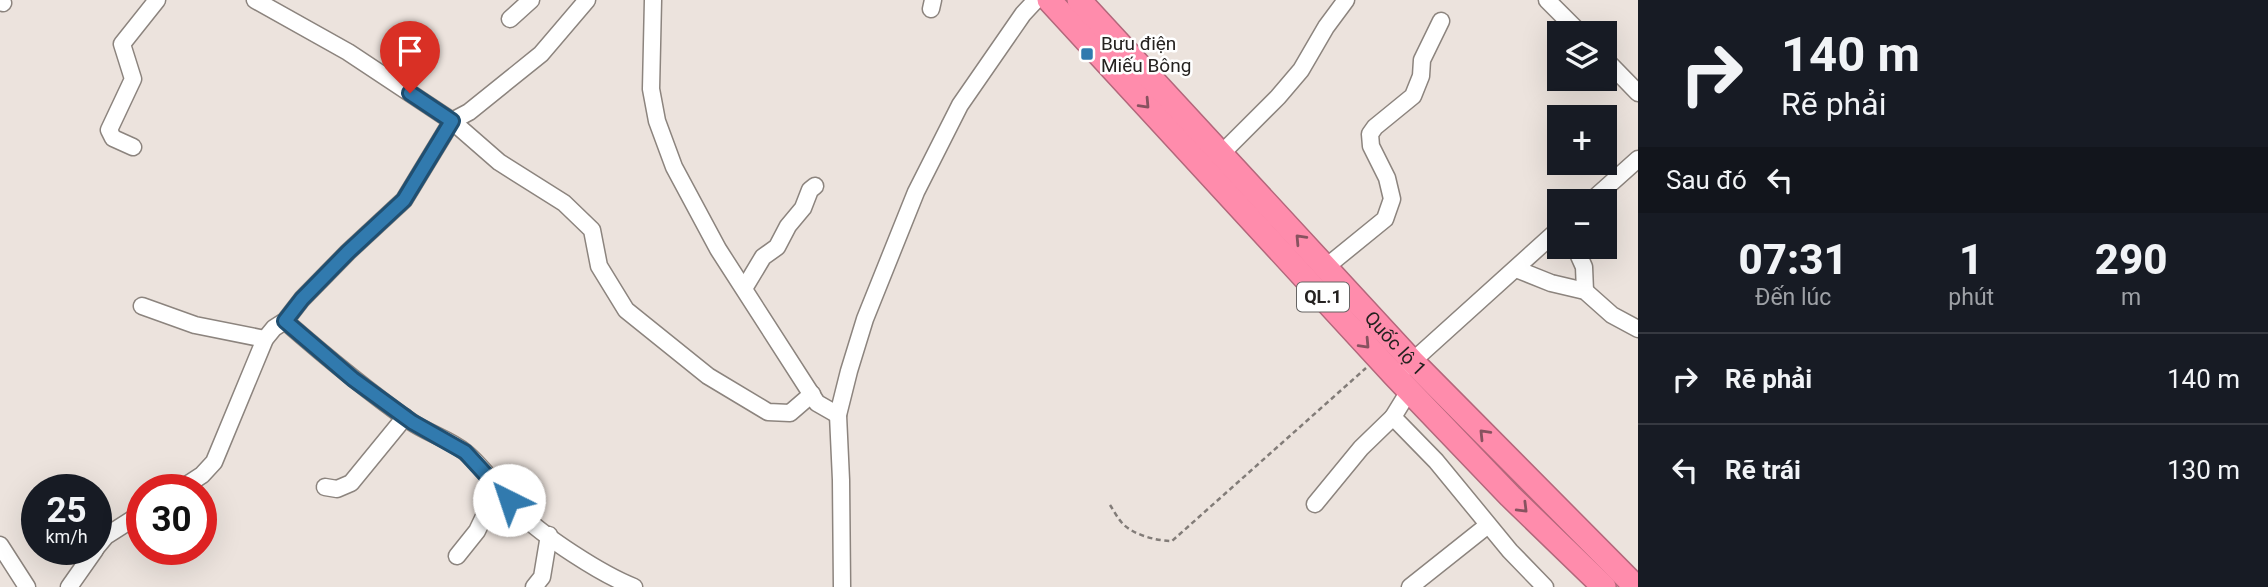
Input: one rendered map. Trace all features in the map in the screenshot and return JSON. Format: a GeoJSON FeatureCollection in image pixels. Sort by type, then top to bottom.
{"type":"FeatureCollection","features":[{"type":"Feature","properties":{"kind":"highway","name":"Quốc lộ 1"},"geometry":{"type":"LineString","coordinates":[[1049,0],[1377,357],[1406,376],[1636,587]]}},
{"type":"Feature","properties":{"kind":"highway","name":"Quốc lộ 1"},"geometry":{"type":"LineString","coordinates":[[1079,0],[1325,267],[1406,376],[1510,496],[1604,587]]}},
{"type":"Feature","properties":{"kind":"street"},"geometry":{"type":"LineString","coordinates":[[134,147],[113,138],[109,130],[133,79],[122,44],[157,0]]}},
{"type":"Feature","properties":{"kind":"street"},"geometry":{"type":"LineString","coordinates":[[255,0],[348,52],[452,121],[499,162],[565,203],[592,230],[599,266],[626,310],[708,376],[768,412],[790,413],[811,394]]}},
{"type":"Feature","properties":{"kind":"street"},"geometry":{"type":"LineString","coordinates":[[510,19],[531,0]]}},
{"type":"Feature","properties":{"kind":"street"},"geometry":{"type":"LineString","coordinates":[[653,0],[652,89],[657,121],[674,167],[718,249],[811,394],[817,403],[838,415]]}},
{"type":"Feature","properties":{"kind":"street"},"geometry":{"type":"LineString","coordinates":[[842,587],[838,415],[865,319],[916,192],[960,105],[1035,0]]}},
{"type":"Feature","properties":{"kind":"street"},"geometry":{"type":"LineString","coordinates":[[1221,154],[1294,79],[1346,0]]}},
{"type":"Feature","properties":{"kind":"street"},"geometry":{"type":"LineString","coordinates":[[1547,0],[1568,21]]}},
{"type":"Feature","properties":{"kind":"street"},"geometry":{"type":"LineString","coordinates":[[203,474],[214,462],[265,339],[348,252],[404,200],[452,121],[469,112],[541,54],[585,1]]}},
{"type":"Feature","properties":{"kind":"street"},"geometry":{"type":"LineString","coordinates":[[1325,267],[1385,219],[1392,199],[1387,178],[1371,146],[1370,134],[1413,96],[1421,76],[1422,60],[1441,21]]}},
{"type":"Feature","properties":{"kind":"street"},"geometry":{"type":"LineString","coordinates":[[1617,71],[1638,93]]}},
{"type":"Feature","properties":{"kind":"street"},"geometry":{"type":"LineString","coordinates":[[1604,189],[1638,159]]}},
{"type":"Feature","properties":{"kind":"street"},"geometry":{"type":"LineString","coordinates":[[745,288],[763,257],[777,247],[788,226],[803,208],[810,190],[815,186]]}},
{"type":"Feature","properties":{"kind":"street"},"geometry":{"type":"LineString","coordinates":[[1315,504],[1360,448],[1393,417],[1406,376],[1547,240]]}},
{"type":"Feature","properties":{"kind":"street"},"geometry":{"type":"LineString","coordinates":[[1580,259],[1584,267],[1585,291]]}},
{"type":"Feature","properties":{"kind":"street"},"geometry":{"type":"LineString","coordinates":[[1516,269],[1551,283],[1585,291],[1612,315],[1638,329]]}},
{"type":"Feature","properties":{"kind":"street"},"geometry":{"type":"LineString","coordinates":[[142,306],[195,326],[265,339]]}},
{"type":"Feature","properties":{"kind":"street"},"geometry":{"type":"LineString","coordinates":[[285,321],[353,379],[405,417],[465,452],[519,512],[548,535],[612,578],[634,587]]}},
{"type":"Feature","properties":{"kind":"street"},"geometry":{"type":"LineString","coordinates":[[325,487],[337,489],[351,483],[405,417]]}},
{"type":"Feature","properties":{"kind":"street"},"geometry":{"type":"LineString","coordinates":[[1393,417],[1436,461],[1545,587]]}},
{"type":"Feature","properties":{"kind":"street"},"geometry":{"type":"LineString","coordinates":[[457,556],[477,531],[500,488]]}},
{"type":"Feature","properties":{"kind":"street"},"geometry":{"type":"LineString","coordinates":[[1410,587],[1488,524]]}},
{"type":"Feature","properties":{"kind":"street"},"geometry":{"type":"LineString","coordinates":[[534,587],[542,577],[548,535]]}},
{"type":"Feature","properties":{"kind":"street"},"geometry":{"type":"LineString","coordinates":[[0,545],[27,587]]}},
{"type":"Feature","properties":{"kind":"street"},"geometry":{"type":"LineString","coordinates":[[69,587],[85,565]]}},
{"type":"Feature","properties":{"kind":"path"},"geometry":{"type":"LineString","coordinates":[[1110,505],[1124,525],[1147,536],[1172,541],[1377,357]]}},
{"type":"Feature","properties":{"kind":"place","name":"Bưu điện Miếu Bông"},"geometry":{"type":"Point","coordinates":[1087,54]}},
{"type":"Feature","properties":{"kind":"route"},"geometry":{"type":"LineString","coordinates":[[410,93],[452,121],[440,144],[404,200],[348,252],[302,299],[285,321],[353,379],[412,422],[465,452],[509,500]]}}]}
